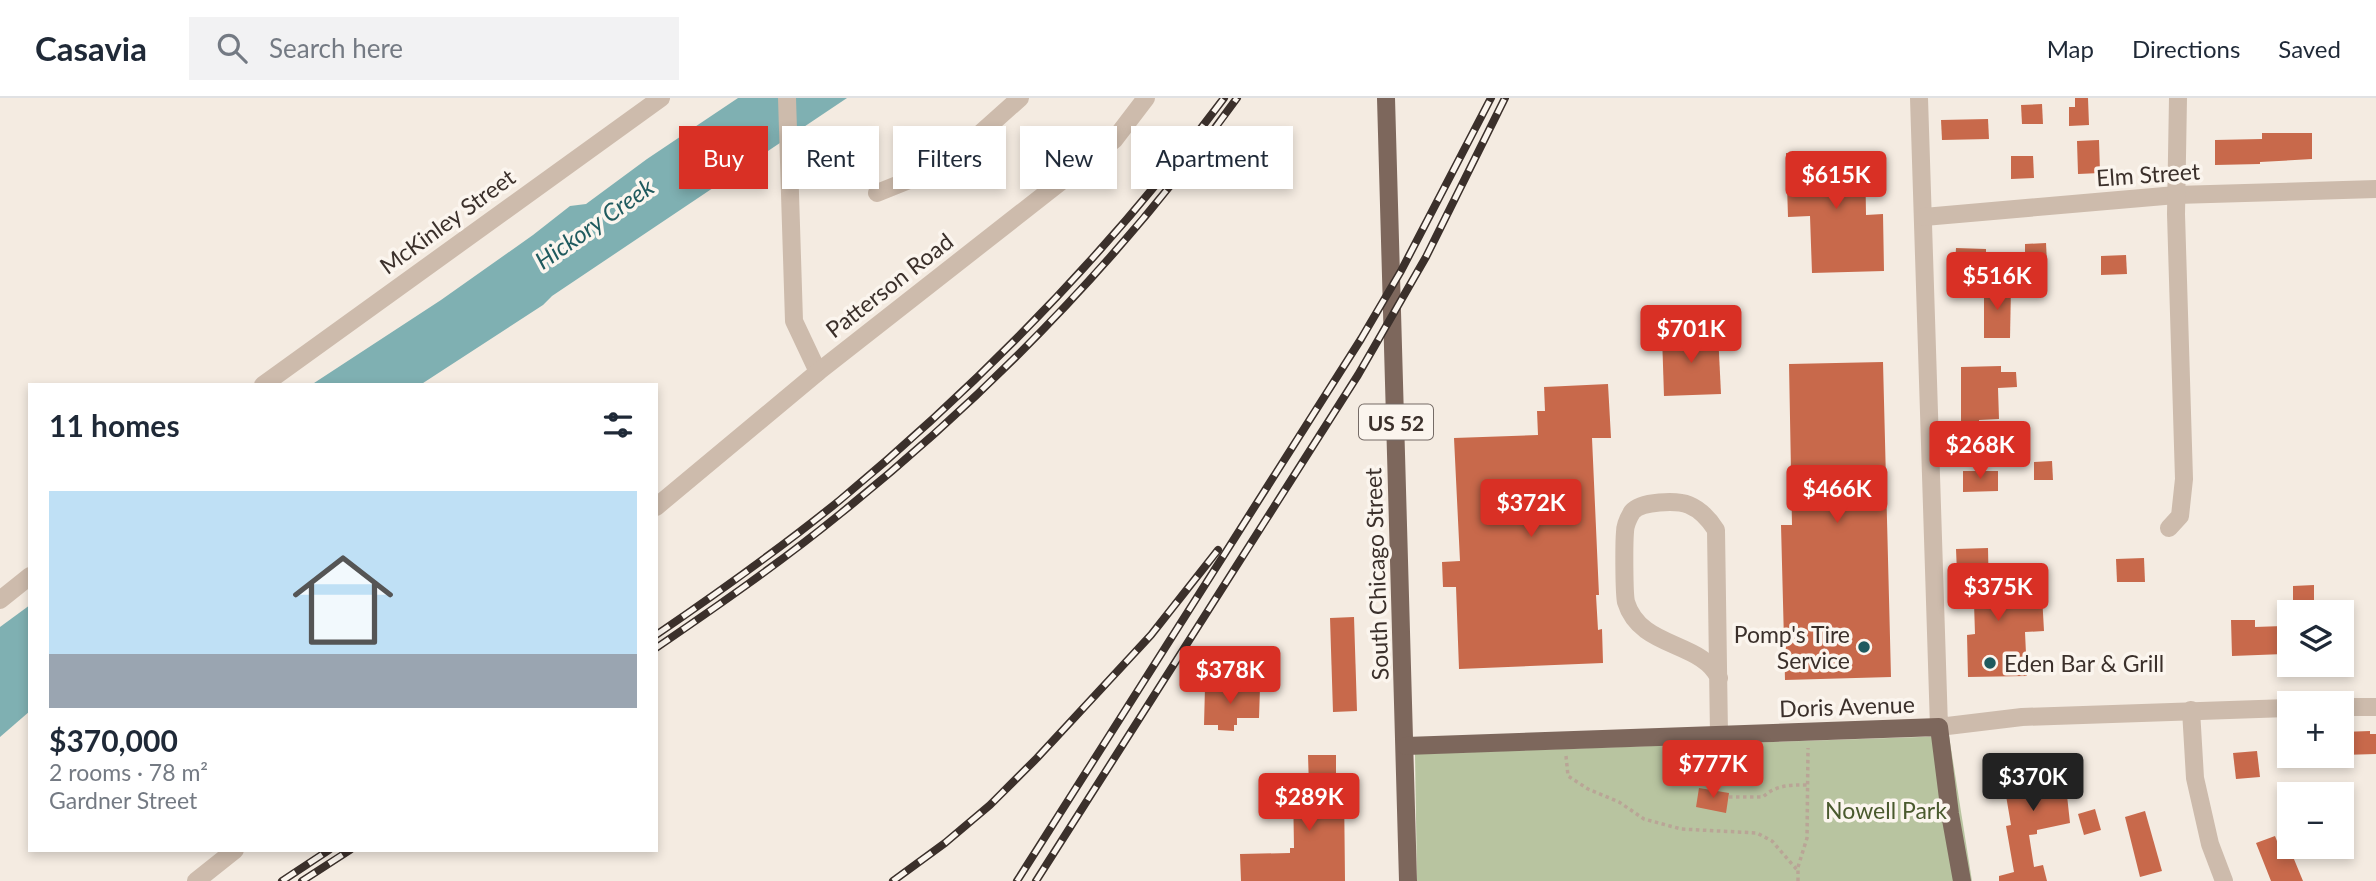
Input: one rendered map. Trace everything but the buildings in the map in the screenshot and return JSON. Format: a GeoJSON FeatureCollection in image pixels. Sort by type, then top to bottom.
{"type":"FeatureCollection","features":[{"type":"Feature","properties":{"kind":"main road","name":"South Chicago Street"},"geometry":{"type":"LineString","coordinates":[[1385,98],[1408,881]]}},
{"type":"Feature","properties":{"kind":"main road","name":"Doris Avenue"},"geometry":{"type":"LineString","coordinates":[[1406,746],[1939,727]]}},
{"type":"Feature","properties":{"kind":"main road"},"geometry":{"type":"LineString","coordinates":[[1939,727],[1962,881]]}},
{"type":"Feature","properties":{"kind":"street","name":"McKinley Street"},"geometry":{"type":"LineString","coordinates":[[266,383],[661,98]]}},
{"type":"Feature","properties":{"kind":"street"},"geometry":{"type":"LineString","coordinates":[[787,98],[794,321],[818,372]]}},
{"type":"Feature","properties":{"kind":"street"},"geometry":{"type":"LineString","coordinates":[[877,193],[944,166],[1020,98]]}},
{"type":"Feature","properties":{"kind":"street","name":"Patterson Road"},"geometry":{"type":"LineString","coordinates":[[658,505],[818,372],[1114,140],[1146,98]]}},
{"type":"Feature","properties":{"kind":"street"},"geometry":{"type":"LineString","coordinates":[[1920,98],[1939,727]]}},
{"type":"Feature","properties":{"kind":"street"},"geometry":{"type":"LineString","coordinates":[[2169,528],[2180,516],[2184,479],[2176,195],[2178,98]]}},
{"type":"Feature","properties":{"kind":"street","name":"Elm Street"},"geometry":{"type":"LineString","coordinates":[[1924,217],[2176,195],[2376,189]]}},
{"type":"Feature","properties":{"kind":"street"},"geometry":{"type":"LineString","coordinates":[[1719,678],[1714,667],[1707,661],[1658,639],[1637,622],[1626,601],[1625,529],[1633,510],[1648,502],[1687,504],[1707,516],[1716,530],[1719,678],[1719,735]]}},
{"type":"Feature","properties":{"kind":"street"},"geometry":{"type":"LineString","coordinates":[[0,600],[28,578]]}},
{"type":"Feature","properties":{"kind":"street"},"geometry":{"type":"LineString","coordinates":[[2354,707],[2376,706]]}},
{"type":"Feature","properties":{"kind":"street","name":"Doris Avenue"},"geometry":{"type":"LineString","coordinates":[[1939,727],[2022,717],[2277,708]]}},
{"type":"Feature","properties":{"kind":"street"},"geometry":{"type":"LineString","coordinates":[[2191,710],[2195,778],[2210,844],[2224,881]]}},
{"type":"Feature","properties":{"kind":"street"},"geometry":{"type":"LineString","coordinates":[[196,881],[232,852]]}},
{"type":"Feature","properties":{"kind":"path"},"geometry":{"type":"LineString","coordinates":[[1798,881],[1798,870],[1807,838],[1807,760],[1811,732]]}},
{"type":"Feature","properties":{"kind":"path"},"geometry":{"type":"LineString","coordinates":[[1564,740],[1568,776],[1588,789],[1619,802],[1644,820],[1681,829],[1757,833],[1772,841],[1798,870]]}},
{"type":"Feature","properties":{"kind":"path"},"geometry":{"type":"LineString","coordinates":[[1729,797],[1763,797],[1773,788],[1807,785]]}},
{"type":"Feature","properties":{"kind":"green space","name":"Nowell Park"},"geometry":{"type":"Polygon","coordinates":[[[1949,736],[1972,881],[1417,881],[1415,754],[1949,736]]]}},
{"type":"Feature","properties":{"kind":"water"},"geometry":{"type":"Polygon","coordinates":[[[738,98],[847,98],[805,126],[782,126],[782,142],[768,151],[768,126],[696,126],[738,98]]]}},
{"type":"Feature","properties":{"kind":"water","name":"Hickory Creek"},"geometry":{"type":"Polygon","coordinates":[[[679,138],[679,189],[711,189],[552,296],[543,305],[423,383],[314,383],[441,300],[570,206],[586,204],[679,138]]]}},
{"type":"Feature","properties":{"kind":"water"},"geometry":{"type":"Polygon","coordinates":[[[28,606],[28,713],[0,737],[0,627],[28,606]]]}},
{"type":"Feature","properties":{"kind":"railway"},"geometry":{"type":"LineString","coordinates":[[658,634],[818,518],[945,408],[1044,310],[1091,259],[1137,207],[1224,98]]}},
{"type":"Feature","properties":{"kind":"railway"},"geometry":{"type":"LineString","coordinates":[[658,647],[840,514],[1002,371],[1053,319],[1149,212],[1237,98]]}},
{"type":"Feature","properties":{"kind":"railway"},"geometry":{"type":"LineString","coordinates":[[1017,881],[1361,339],[1401,271],[1491,98]]}},
{"type":"Feature","properties":{"kind":"railway"},"geometry":{"type":"LineString","coordinates":[[1036,881],[1358,375],[1426,257],[1505,98]]}},
{"type":"Feature","properties":{"kind":"railway"},"geometry":{"type":"LineString","coordinates":[[893,881],[945,843],[990,805],[1037,758],[1151,635],[1218,550]]}},
{"type":"Feature","properties":{"kind":"railway"},"geometry":{"type":"LineString","coordinates":[[282,881],[326,852]]}},
{"type":"Feature","properties":{"kind":"railway"},"geometry":{"type":"LineString","coordinates":[[302,881],[347,852]]}},
{"type":"Feature","properties":{"kind":"place","name":"Pomp's Tire Service"},"geometry":{"type":"Point","coordinates":[1864,647]}},
{"type":"Feature","properties":{"kind":"place","name":"Eden Bar & Grill"},"geometry":{"type":"Point","coordinates":[1990,663]}}]}
